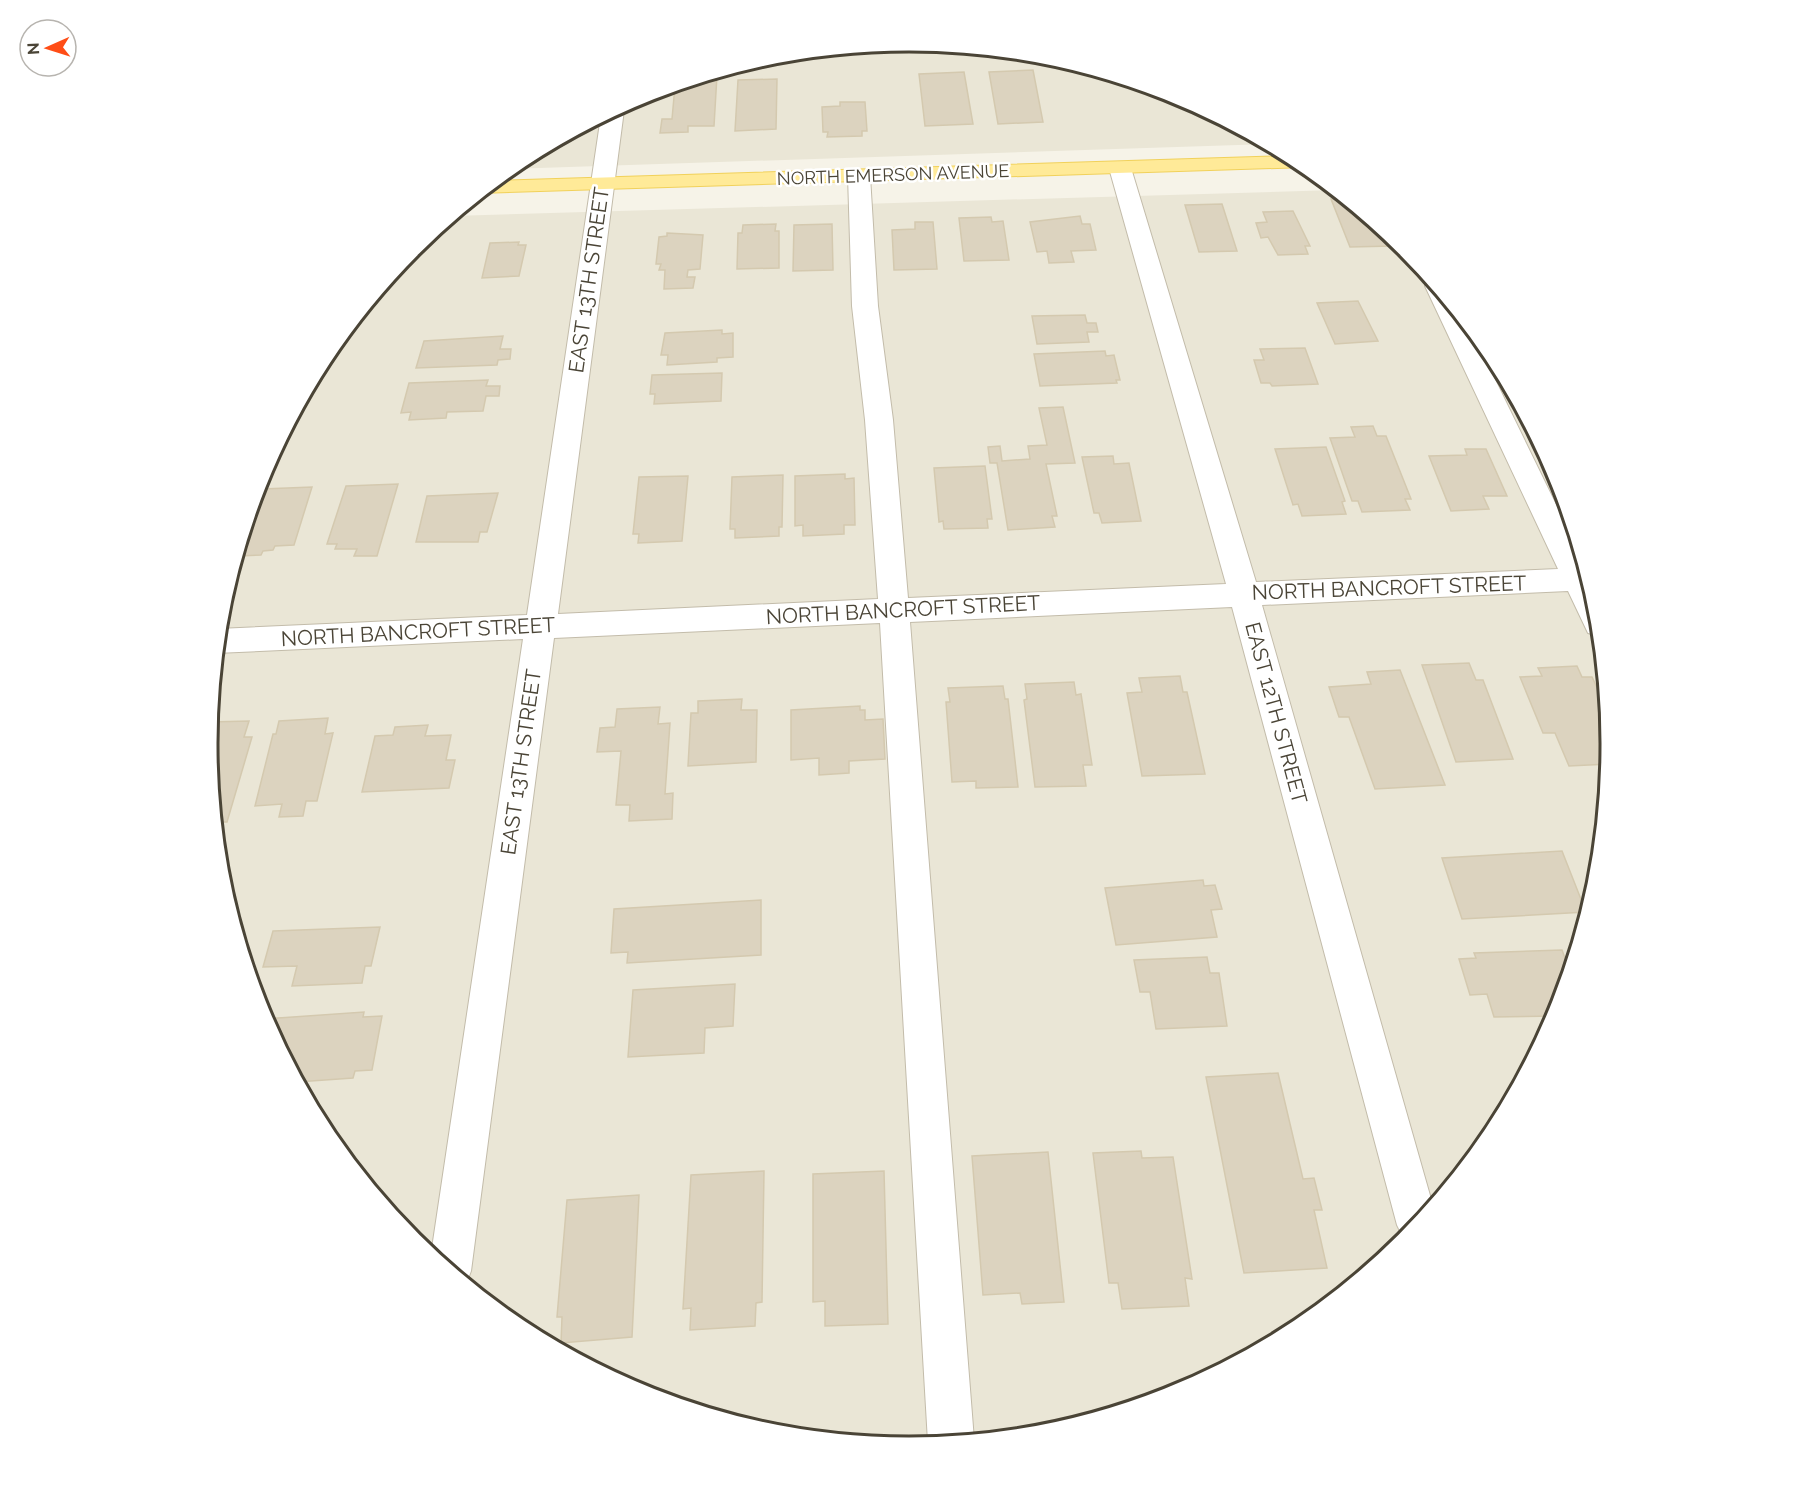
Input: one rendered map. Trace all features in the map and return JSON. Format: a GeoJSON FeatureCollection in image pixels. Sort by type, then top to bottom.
{"type":"FeatureCollection","features":[{"type":"Feature","properties":{"kind":"main road","name":"NORTH EMERSON AVENUE"},"geometry":{"type":"LineString","coordinates":[[497,189],[1283,163]]}},
{"type":"Feature","properties":{"kind":"street","name":"EAST 13TH STREET"},"geometry":{"type":"LineString","coordinates":[[451,1262],[613,120]]}},
{"type":"Feature","properties":{"kind":"street","name":"EAST 12TH STREET"},"geometry":{"type":"LineString","coordinates":[[1120,168],[1244,594],[1415,1215]]}},
{"type":"Feature","properties":{"kind":"street"},"geometry":{"type":"LineString","coordinates":[[859,176],[865,306],[879,420],[894,611],[950,1434]]}},
{"type":"Feature","properties":{"kind":"street"},"geometry":{"type":"LineString","coordinates":[[1451,315],[1578,570]]}},
{"type":"Feature","properties":{"kind":"street","name":"NORTH BANCROFT STREET"},"geometry":{"type":"LineString","coordinates":[[225,641],[1580,580]]}},
{"type":"Feature","properties":{"kind":"shaded area"},"geometry":{"type":"Polygon","coordinates":[[[909,52],[999,58],[1088,76],[1174,105],[1254,144],[526,168],[603,124],[687,89],[730,76],[819,58],[909,52]]]}},
{"type":"Feature","properties":{"kind":"shaded area"},"geometry":{"type":"Polygon","coordinates":[[[1323,190],[1365,224],[1429,288],[1458,323],[1508,398],[1548,479],[1564,522],[1577,565],[1595,654],[1599,699],[1599,789],[1595,834],[1577,923],[1548,1009],[1529,1050],[1508,1090],[1458,1165],[1398,1233],[1365,1264],[1330,1293],[1255,1343],[1174,1383],[1131,1399],[1088,1412],[999,1430],[909,1436],[864,1434],[819,1430],[730,1412],[644,1383],[603,1364],[563,1343],[488,1293],[420,1233],[389,1200],[360,1165],[310,1090],[270,1009],[254,966],[241,923],[223,834],[219,789],[219,699],[223,654],[241,565],[270,479],[289,438],[310,398],[360,323],[420,255],[463,216],[1323,190]]]}},
{"type":"Feature","properties":{"kind":"building"},"geometry":{"type":"Polygon","coordinates":[[[1033,70],[1043,122],[998,124],[989,72],[1033,70]]]}},
{"type":"Feature","properties":{"kind":"building"},"geometry":{"type":"Polygon","coordinates":[[[964,72],[973,124],[925,126],[919,74],[964,72]]]}},
{"type":"Feature","properties":{"kind":"building"},"geometry":{"type":"Polygon","coordinates":[[[777,79],[776,129],[735,131],[738,80],[777,79]]]}},
{"type":"Feature","properties":{"kind":"building"},"geometry":{"type":"Polygon","coordinates":[[[717,80],[714,126],[688,126],[688,132],[660,133],[662,119],[672,119],[674,94],[717,80]]]}},
{"type":"Feature","properties":{"kind":"building"},"geometry":{"type":"Polygon","coordinates":[[[840,102],[865,102],[867,131],[862,131],[862,136],[827,137],[828,132],[823,132],[822,107],[840,106],[840,102]]]}},
{"type":"Feature","properties":{"kind":"building"},"geometry":{"type":"Polygon","coordinates":[[[1331,199],[1335,199],[1389,246],[1350,247],[1331,199]]]}},
{"type":"Feature","properties":{"kind":"building"},"geometry":{"type":"Polygon","coordinates":[[[1222,204],[1237,251],[1199,252],[1185,205],[1222,204]]]}},
{"type":"Feature","properties":{"kind":"building"},"geometry":{"type":"Polygon","coordinates":[[[1293,211],[1310,246],[1305,246],[1308,254],[1278,255],[1268,237],[1261,238],[1256,223],[1267,222],[1263,212],[1293,211]]]}},
{"type":"Feature","properties":{"kind":"building"},"geometry":{"type":"Polygon","coordinates":[[[1080,216],[1082,224],[1090,224],[1096,250],[1071,251],[1074,262],[1049,263],[1047,251],[1037,252],[1030,222],[1080,216]]]}},
{"type":"Feature","properties":{"kind":"building"},"geometry":{"type":"Polygon","coordinates":[[[991,217],[992,222],[1003,221],[1009,260],[964,261],[959,218],[991,217]]]}},
{"type":"Feature","properties":{"kind":"building"},"geometry":{"type":"Polygon","coordinates":[[[915,222],[933,222],[937,269],[894,270],[892,230],[915,229],[915,222]]]}},
{"type":"Feature","properties":{"kind":"building"},"geometry":{"type":"Polygon","coordinates":[[[776,224],[775,231],[779,231],[779,268],[737,269],[738,233],[742,233],[743,225],[776,224]]]}},
{"type":"Feature","properties":{"kind":"building"},"geometry":{"type":"Polygon","coordinates":[[[832,224],[833,270],[793,271],[794,225],[832,224]]]}},
{"type":"Feature","properties":{"kind":"building"},"geometry":{"type":"Polygon","coordinates":[[[667,233],[703,235],[700,269],[688,270],[687,277],[695,277],[693,288],[664,289],[665,270],[659,270],[661,264],[656,264],[659,237],[667,236],[667,233]]]}},
{"type":"Feature","properties":{"kind":"building"},"geometry":{"type":"Polygon","coordinates":[[[519,242],[518,245],[526,245],[519,276],[482,278],[490,243],[519,242]]]}},
{"type":"Feature","properties":{"kind":"building"},"geometry":{"type":"Polygon","coordinates":[[[1358,301],[1378,341],[1335,344],[1317,303],[1358,301]]]}},
{"type":"Feature","properties":{"kind":"building"},"geometry":{"type":"Polygon","coordinates":[[[1085,315],[1087,323],[1096,323],[1098,332],[1087,332],[1089,342],[1037,344],[1032,316],[1085,315]]]}},
{"type":"Feature","properties":{"kind":"building"},"geometry":{"type":"Polygon","coordinates":[[[722,330],[722,334],[733,333],[733,357],[717,358],[717,362],[667,365],[668,355],[661,355],[665,333],[722,330]]]}},
{"type":"Feature","properties":{"kind":"building"},"geometry":{"type":"Polygon","coordinates":[[[503,336],[500,349],[511,349],[510,359],[498,360],[497,365],[416,368],[424,341],[503,336]]]}},
{"type":"Feature","properties":{"kind":"building"},"geometry":{"type":"Polygon","coordinates":[[[1305,348],[1318,384],[1272,386],[1270,383],[1261,383],[1254,360],[1264,360],[1260,349],[1305,348]]]}},
{"type":"Feature","properties":{"kind":"building"},"geometry":{"type":"Polygon","coordinates":[[[1105,351],[1106,356],[1114,355],[1120,380],[1116,380],[1117,383],[1040,386],[1034,354],[1105,351]]]}},
{"type":"Feature","properties":{"kind":"building"},"geometry":{"type":"Polygon","coordinates":[[[722,373],[721,401],[654,404],[655,394],[650,394],[652,375],[722,373]]]}},
{"type":"Feature","properties":{"kind":"building"},"geometry":{"type":"Polygon","coordinates":[[[488,380],[486,386],[500,386],[499,396],[486,396],[483,411],[447,412],[446,418],[409,420],[411,412],[401,413],[409,383],[488,380]]]}},
{"type":"Feature","properties":{"kind":"building"},"geometry":{"type":"Polygon","coordinates":[[[1063,407],[1075,463],[1046,464],[1057,516],[1052,516],[1055,527],[1008,530],[997,463],[990,463],[988,447],[1000,446],[1002,461],[1030,459],[1028,446],[1047,445],[1039,408],[1063,407]]]}},
{"type":"Feature","properties":{"kind":"building"},"geometry":{"type":"Polygon","coordinates":[[[1373,426],[1377,436],[1386,436],[1411,499],[1405,499],[1410,510],[1362,512],[1358,501],[1352,501],[1330,438],[1355,437],[1351,427],[1373,426]]]}},
{"type":"Feature","properties":{"kind":"building"},"geometry":{"type":"Polygon","coordinates":[[[1326,447],[1345,501],[1342,502],[1346,514],[1302,516],[1298,504],[1293,505],[1275,449],[1326,447]]]}},
{"type":"Feature","properties":{"kind":"building"},"geometry":{"type":"Polygon","coordinates":[[[1465,449],[1486,449],[1507,496],[1483,496],[1489,509],[1451,511],[1429,456],[1467,455],[1465,449]]]}},
{"type":"Feature","properties":{"kind":"building"},"geometry":{"type":"Polygon","coordinates":[[[1113,456],[1114,464],[1129,463],[1141,521],[1102,523],[1099,513],[1094,513],[1082,457],[1113,456]]]}},
{"type":"Feature","properties":{"kind":"building"},"geometry":{"type":"Polygon","coordinates":[[[985,466],[992,519],[987,519],[988,528],[944,529],[943,521],[939,522],[934,468],[985,466]]]}},
{"type":"Feature","properties":{"kind":"building"},"geometry":{"type":"Polygon","coordinates":[[[845,474],[845,479],[854,478],[855,525],[844,525],[844,534],[803,536],[803,525],[795,526],[795,476],[845,474]]]}},
{"type":"Feature","properties":{"kind":"building"},"geometry":{"type":"Polygon","coordinates":[[[783,475],[782,527],[779,527],[779,536],[735,538],[735,529],[730,529],[732,477],[783,475]]]}},
{"type":"Feature","properties":{"kind":"building"},"geometry":{"type":"Polygon","coordinates":[[[688,476],[682,541],[638,543],[639,534],[633,534],[639,477],[688,476]]]}},
{"type":"Feature","properties":{"kind":"building"},"geometry":{"type":"Polygon","coordinates":[[[398,484],[377,556],[354,556],[357,549],[335,549],[337,544],[327,544],[346,486],[398,484]]]}},
{"type":"Feature","properties":{"kind":"building"},"geometry":{"type":"Polygon","coordinates":[[[312,487],[294,545],[275,546],[273,550],[263,551],[261,555],[244,556],[254,522],[266,489],[312,487]]]}},
{"type":"Feature","properties":{"kind":"building"},"geometry":{"type":"Polygon","coordinates":[[[498,493],[487,532],[480,532],[478,542],[416,542],[427,496],[498,493]]]}},
{"type":"Feature","properties":{"kind":"building"},"geometry":{"type":"Polygon","coordinates":[[[1469,663],[1476,680],[1483,680],[1513,759],[1456,762],[1422,665],[1469,663]]]}},
{"type":"Feature","properties":{"kind":"building"},"geometry":{"type":"Polygon","coordinates":[[[1577,666],[1582,677],[1592,677],[1598,690],[1599,699],[1600,764],[1569,766],[1555,733],[1543,733],[1520,677],[1542,676],[1538,668],[1577,666]]]}},
{"type":"Feature","properties":{"kind":"building"},"geometry":{"type":"Polygon","coordinates":[[[1400,670],[1445,785],[1375,789],[1349,717],[1339,717],[1329,687],[1371,684],[1367,672],[1400,670]]]}},
{"type":"Feature","properties":{"kind":"building"},"geometry":{"type":"Polygon","coordinates":[[[1180,676],[1183,692],[1187,692],[1205,774],[1142,776],[1127,693],[1142,692],[1139,678],[1180,676]]]}},
{"type":"Feature","properties":{"kind":"building"},"geometry":{"type":"Polygon","coordinates":[[[1074,682],[1076,695],[1081,694],[1092,765],[1083,765],[1086,786],[1035,787],[1024,700],[1027,699],[1025,684],[1074,682]]]}},
{"type":"Feature","properties":{"kind":"building"},"geometry":{"type":"Polygon","coordinates":[[[1003,686],[1005,699],[1008,699],[1018,787],[976,788],[976,781],[952,782],[946,702],[950,702],[948,688],[1003,686]]]}},
{"type":"Feature","properties":{"kind":"building"},"geometry":{"type":"Polygon","coordinates":[[[742,699],[741,710],[757,710],[756,762],[688,766],[691,713],[698,713],[698,701],[742,699]]]}},
{"type":"Feature","properties":{"kind":"building"},"geometry":{"type":"Polygon","coordinates":[[[860,706],[860,710],[865,710],[865,720],[883,719],[885,759],[849,761],[849,773],[819,775],[819,758],[791,760],[791,710],[860,706]]]}},
{"type":"Feature","properties":{"kind":"building"},"geometry":{"type":"Polygon","coordinates":[[[660,707],[658,724],[670,723],[665,794],[673,793],[672,819],[629,821],[630,805],[616,805],[621,751],[597,752],[600,728],[615,727],[617,709],[660,707]]]}},
{"type":"Feature","properties":{"kind":"building"},"geometry":{"type":"Polygon","coordinates":[[[328,718],[325,734],[333,733],[317,801],[306,801],[303,816],[279,817],[282,804],[255,806],[273,734],[276,734],[279,721],[328,718]]]}},
{"type":"Feature","properties":{"kind":"building"},"geometry":{"type":"Polygon","coordinates":[[[249,721],[244,737],[252,737],[227,822],[222,822],[219,789],[218,722],[249,721]]]}},
{"type":"Feature","properties":{"kind":"building"},"geometry":{"type":"Polygon","coordinates":[[[428,725],[425,736],[451,735],[446,760],[455,760],[449,788],[362,792],[375,736],[393,735],[395,727],[428,725]]]}},
{"type":"Feature","properties":{"kind":"building"},"geometry":{"type":"Polygon","coordinates":[[[1562,851],[1582,902],[1579,912],[1462,919],[1442,858],[1562,851]]]}},
{"type":"Feature","properties":{"kind":"building"},"geometry":{"type":"Polygon","coordinates":[[[1203,880],[1204,886],[1215,885],[1222,909],[1211,910],[1217,937],[1116,945],[1105,888],[1203,880]]]}},
{"type":"Feature","properties":{"kind":"building"},"geometry":{"type":"Polygon","coordinates":[[[761,900],[761,955],[627,963],[628,952],[611,953],[614,909],[761,900]]]}},
{"type":"Feature","properties":{"kind":"building"},"geometry":{"type":"Polygon","coordinates":[[[380,927],[371,966],[365,966],[362,983],[292,986],[297,966],[263,967],[273,931],[380,927]]]}},
{"type":"Feature","properties":{"kind":"building"},"geometry":{"type":"Polygon","coordinates":[[[1562,950],[1566,960],[1545,1016],[1494,1017],[1487,994],[1470,995],[1459,959],[1476,958],[1474,953],[1562,950]]]}},
{"type":"Feature","properties":{"kind":"building"},"geometry":{"type":"Polygon","coordinates":[[[1207,957],[1210,973],[1219,973],[1227,1026],[1156,1029],[1150,992],[1140,992],[1134,960],[1207,957]]]}},
{"type":"Feature","properties":{"kind":"building"},"geometry":{"type":"Polygon","coordinates":[[[735,984],[733,1026],[705,1028],[704,1053],[628,1057],[633,990],[735,984]]]}},
{"type":"Feature","properties":{"kind":"building"},"geometry":{"type":"Polygon","coordinates":[[[364,1012],[363,1017],[382,1016],[372,1070],[355,1071],[353,1078],[305,1081],[274,1018],[364,1012]]]}},
{"type":"Feature","properties":{"kind":"building"},"geometry":{"type":"Polygon","coordinates":[[[1278,1073],[1303,1179],[1314,1178],[1322,1210],[1314,1210],[1327,1268],[1244,1273],[1206,1077],[1278,1073]]]}},
{"type":"Feature","properties":{"kind":"building"},"geometry":{"type":"Polygon","coordinates":[[[1141,1151],[1142,1158],[1173,1157],[1192,1279],[1185,1278],[1189,1306],[1122,1309],[1118,1283],[1109,1283],[1093,1153],[1141,1151]]]}},
{"type":"Feature","properties":{"kind":"building"},"geometry":{"type":"Polygon","coordinates":[[[1048,1152],[1064,1302],[1022,1304],[1020,1293],[983,1295],[972,1156],[1048,1152]]]}},
{"type":"Feature","properties":{"kind":"building"},"geometry":{"type":"Polygon","coordinates":[[[764,1171],[762,1302],[756,1303],[755,1326],[690,1330],[691,1308],[683,1309],[691,1175],[764,1171]]]}},
{"type":"Feature","properties":{"kind":"building"},"geometry":{"type":"Polygon","coordinates":[[[884,1171],[888,1324],[825,1326],[825,1301],[813,1302],[813,1174],[884,1171]]]}},
{"type":"Feature","properties":{"kind":"building"},"geometry":{"type":"Polygon","coordinates":[[[639,1195],[632,1337],[561,1342],[562,1317],[557,1317],[567,1200],[639,1195]]]}}]}
